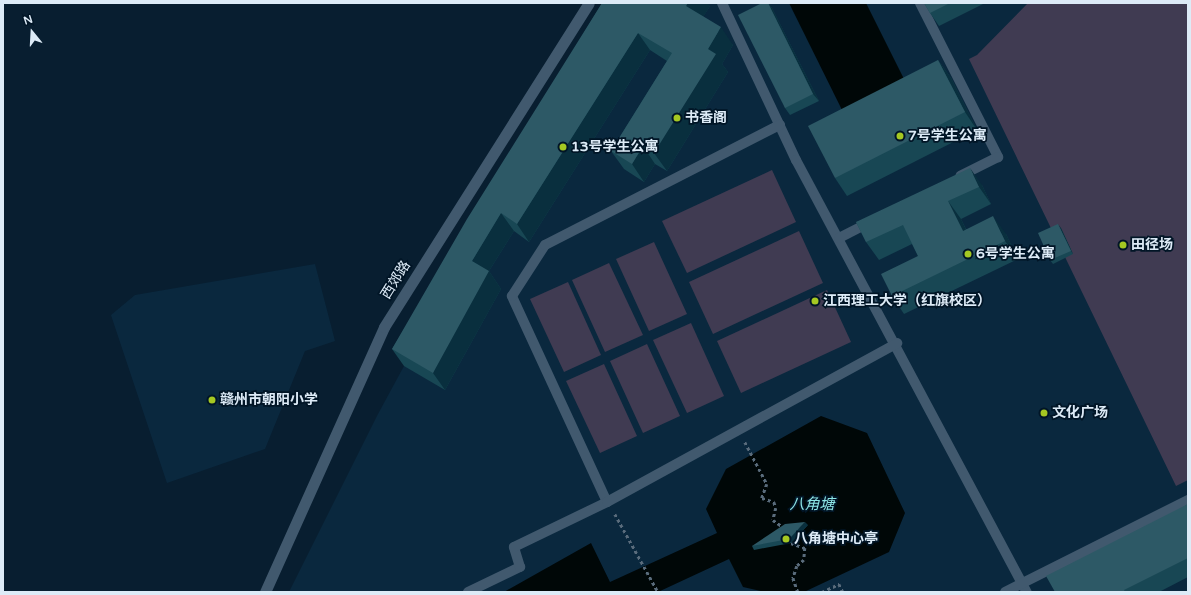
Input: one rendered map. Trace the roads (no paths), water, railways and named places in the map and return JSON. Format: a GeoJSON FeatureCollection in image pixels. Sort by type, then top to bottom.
{"type":"FeatureCollection","features":[{"type":"Feature","properties":{"kind":"street","name":"西郊路"},"geometry":{"type":"LineString","coordinates":[[265,592],[384,327],[589,3]]}},
{"type":"Feature","properties":{"kind":"lane"},"geometry":{"type":"LineString","coordinates":[[722,3],[780,125],[839,238],[897,343],[1025,587]]}},
{"type":"Feature","properties":{"kind":"lane"},"geometry":{"type":"LineString","coordinates":[[920,3],[998,157],[950,182]]}},
{"type":"Feature","properties":{"kind":"lane"},"geometry":{"type":"LineString","coordinates":[[608,502],[512,296],[545,245],[780,125]]}},
{"type":"Feature","properties":{"kind":"lane"},"geometry":{"type":"LineString","coordinates":[[839,238],[881,217]]}},
{"type":"Feature","properties":{"kind":"lane"},"geometry":{"type":"LineString","coordinates":[[468,592],[520,567],[514,547],[608,502],[897,343]]}},
{"type":"Feature","properties":{"kind":"lane"},"geometry":{"type":"LineString","coordinates":[[1005,592],[1025,587],[1188,500]]}},
{"type":"Feature","properties":{"kind":"water"},"geometry":{"type":"Polygon","coordinates":[[[789,3],[866,3],[905,81],[843,112],[789,3]]]}},
{"type":"Feature","properties":{"kind":"water","name":"八角塘"},"geometry":{"type":"Polygon","coordinates":[[[821,416],[867,433],[905,513],[889,552],[804,592],[765,592],[743,587],[729,559],[658,592],[504,592],[591,543],[610,582],[717,533],[706,509],[726,469],[821,416]]]}},
{"type":"Feature","properties":{"kind":"place","name":"书香阁"},"geometry":{"type":"Point","coordinates":[677,118]}},
{"type":"Feature","properties":{"kind":"place","name":"7号学生公寓"},"geometry":{"type":"Point","coordinates":[900,136]}},
{"type":"Feature","properties":{"kind":"place","name":"13号学生公寓"},"geometry":{"type":"Point","coordinates":[563,147]}},
{"type":"Feature","properties":{"kind":"place","name":"田径场"},"geometry":{"type":"Point","coordinates":[1123,245]}},
{"type":"Feature","properties":{"kind":"place","name":"6号学生公寓"},"geometry":{"type":"Point","coordinates":[968,254]}},
{"type":"Feature","properties":{"kind":"place","name":"江西理工大学（红旗校区）"},"geometry":{"type":"Point","coordinates":[815,301]}},
{"type":"Feature","properties":{"kind":"place","name":"赣州市朝阳小学"},"geometry":{"type":"Point","coordinates":[212,400]}},
{"type":"Feature","properties":{"kind":"place","name":"文化广场"},"geometry":{"type":"Point","coordinates":[1044,413]}},
{"type":"Feature","properties":{"kind":"place","name":"八角塘中心亭"},"geometry":{"type":"Point","coordinates":[786,539]}}]}
